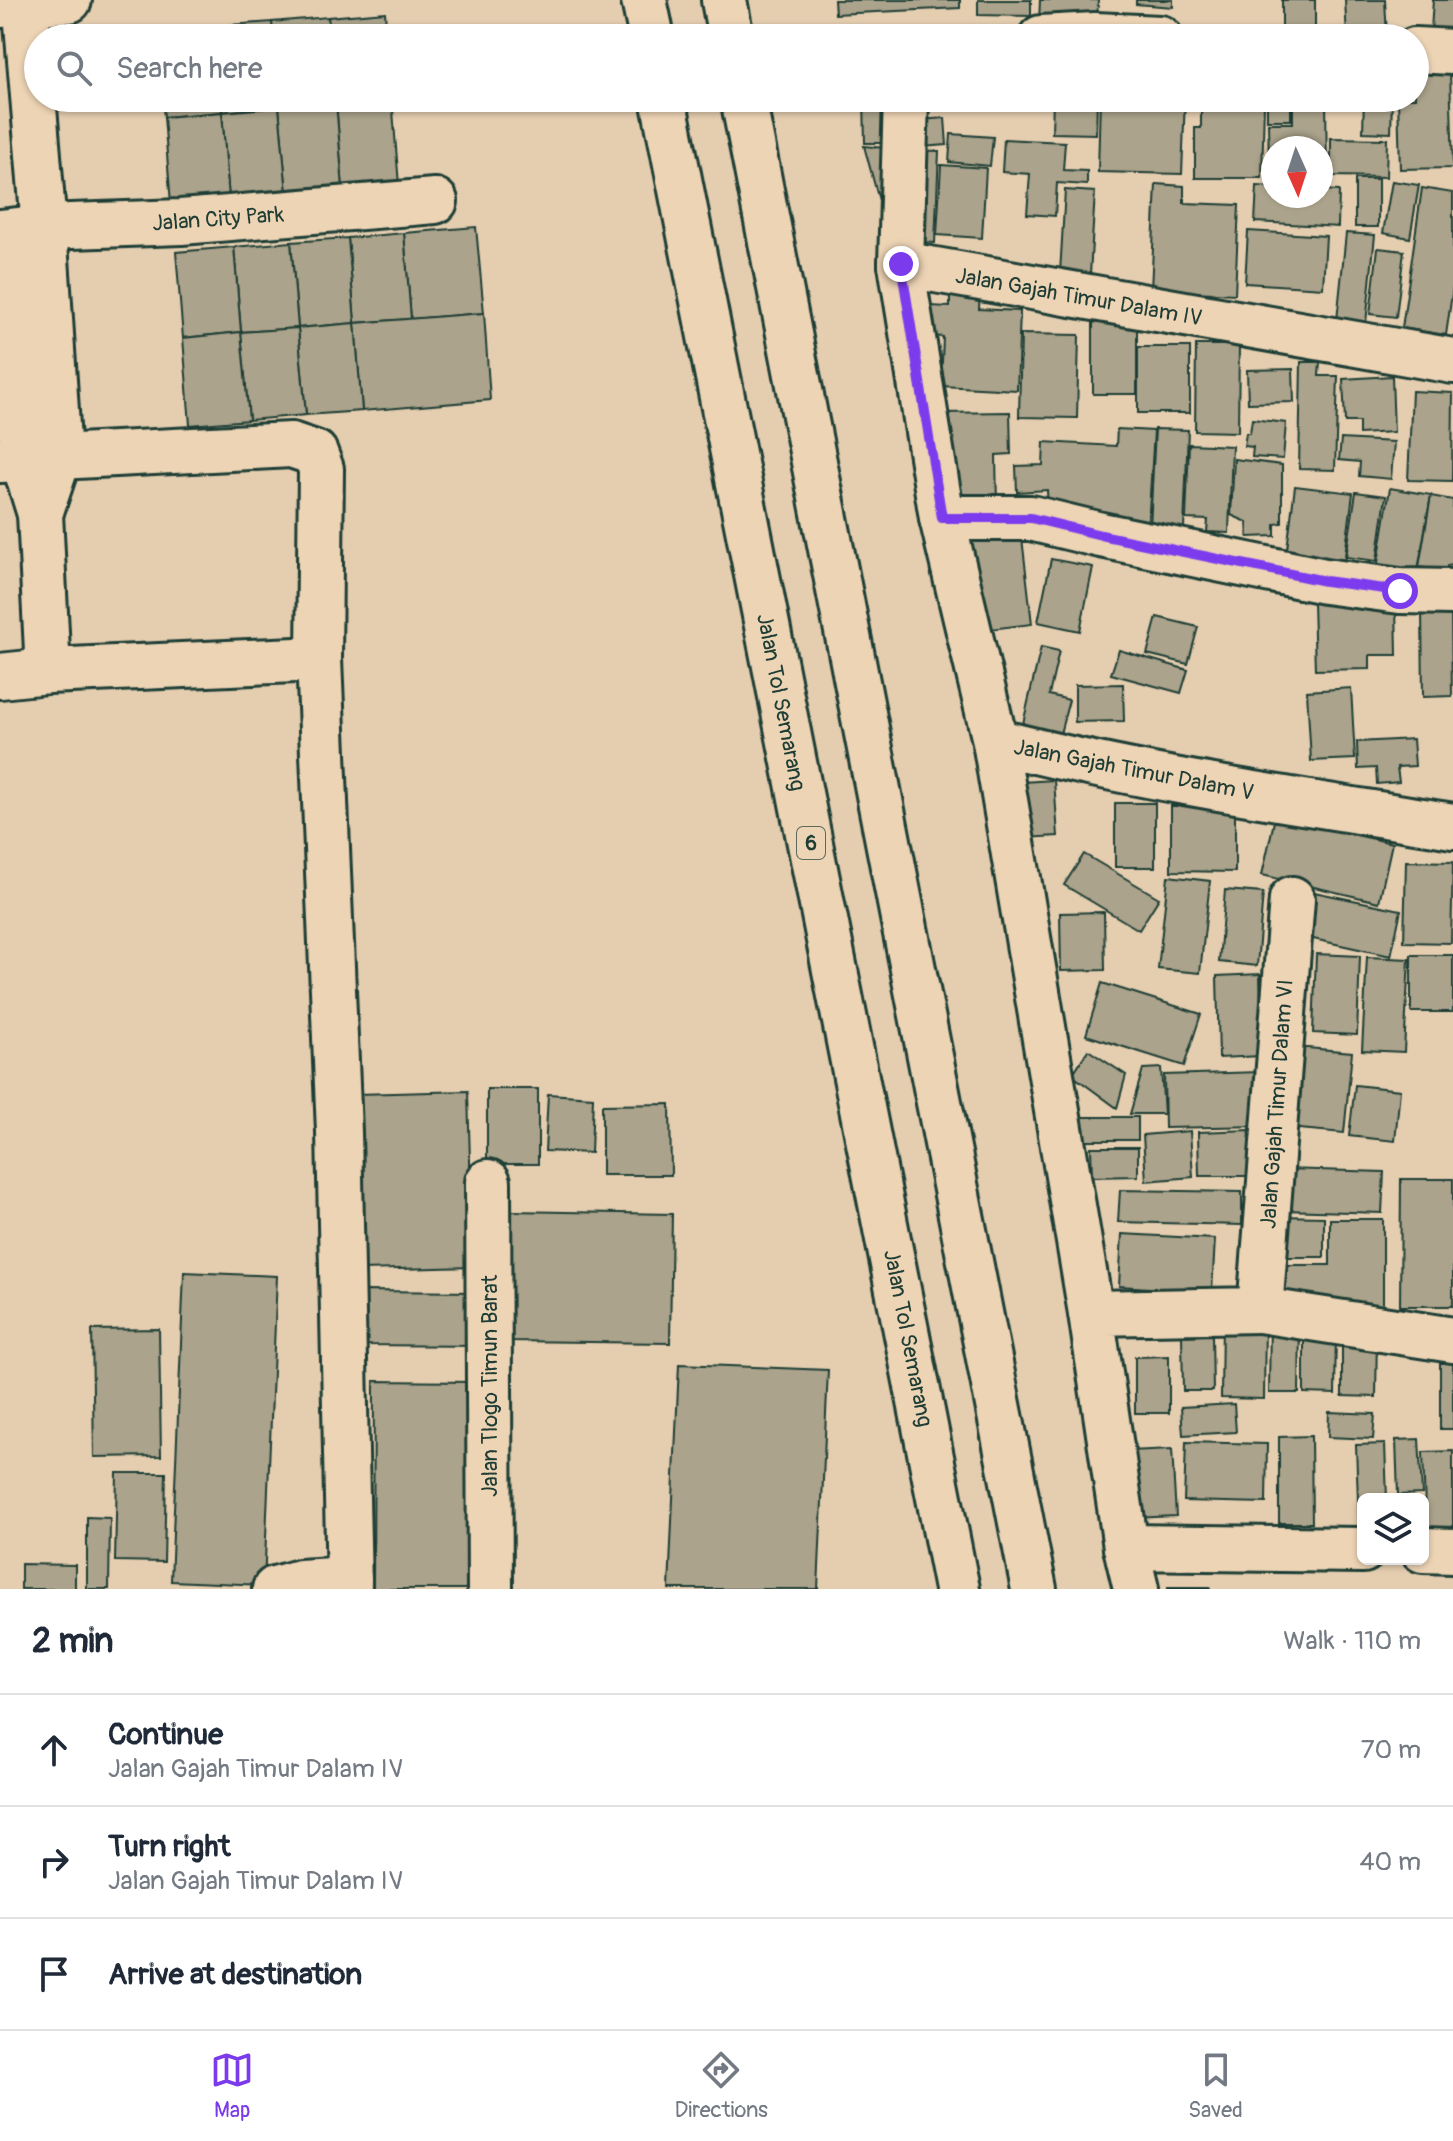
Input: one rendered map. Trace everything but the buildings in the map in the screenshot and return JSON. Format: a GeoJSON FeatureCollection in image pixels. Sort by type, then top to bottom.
{"type":"FeatureCollection","features":[{"type":"Feature","properties":{"kind":"main road"},"geometry":{"type":"LineString","coordinates":[[24,61],[17,3],[69,0]]}},
{"type":"Feature","properties":{"kind":"main road"},"geometry":{"type":"LineString","coordinates":[[644,0],[649,24]]}},
{"type":"Feature","properties":{"kind":"main road"},"geometry":{"type":"LineString","coordinates":[[724,0],[728,24]]}},
{"type":"Feature","properties":{"kind":"main road"},"geometry":{"type":"LineString","coordinates":[[1429,51],[1453,52]]}},
{"type":"Feature","properties":{"kind":"main road"},"geometry":{"type":"LineString","coordinates":[[27,459],[44,227],[30,112]]}},
{"type":"Feature","properties":{"kind":"main road","name":"Jalan Tol Semarang"},"geometry":{"type":"LineString","coordinates":[[666,112],[957,1589]]}},
{"type":"Feature","properties":{"kind":"main road"},"geometry":{"type":"LineString","coordinates":[[746,112],[947,1158],[1034,1589]]}},
{"type":"Feature","properties":{"kind":"main road"},"geometry":{"type":"LineString","coordinates":[[906,112],[901,264],[942,518],[1031,518],[1325,581],[1400,591],[1453,592]]}},
{"type":"Feature","properties":{"kind":"main road","name":"Jalan City Park"},"geometry":{"type":"LineString","coordinates":[[0,235],[44,227],[181,222],[435,201]]}},
{"type":"Feature","properties":{"kind":"main road"},"geometry":{"type":"LineString","coordinates":[[0,235],[27,459],[40,514],[48,671]]}},
{"type":"Feature","properties":{"kind":"main road","name":"Jalan Gajah Timur Dalam IV"},"geometry":{"type":"LineString","coordinates":[[901,264],[1453,361]]}},
{"type":"Feature","properties":{"kind":"main road"},"geometry":{"type":"LineString","coordinates":[[27,459],[291,445],[315,453],[321,469],[319,659],[339,1132],[349,1584],[300,1582],[275,1589]]}},
{"type":"Feature","properties":{"kind":"main road","name":"Jalan Gajah Timur Dalam V"},"geometry":{"type":"LineString","coordinates":[[942,518],[995,741],[1042,754],[1185,782],[1453,826]]}},
{"type":"Feature","properties":{"kind":"main road"},"geometry":{"type":"LineString","coordinates":[[0,676],[48,671],[319,659]]}},
{"type":"Feature","properties":{"kind":"main road"},"geometry":{"type":"LineString","coordinates":[[995,741],[1091,1313],[1126,1547],[1136,1589]]}},
{"type":"Feature","properties":{"kind":"main road","name":"Jalan Gajah Timur Dalam VI"},"geometry":{"type":"LineString","coordinates":[[1260,1310],[1292,899]]}},
{"type":"Feature","properties":{"kind":"main road","name":"Jalan Tlogo Timun Barat"},"geometry":{"type":"LineString","coordinates":[[488,1182],[490,1589]]}},
{"type":"Feature","properties":{"kind":"main road"},"geometry":{"type":"LineString","coordinates":[[1091,1313],[1260,1310],[1453,1340]]}},
{"type":"Feature","properties":{"kind":"main road"},"geometry":{"type":"LineString","coordinates":[[1126,1547],[1357,1550]]}},
{"type":"Feature","properties":{"kind":"main road"},"geometry":{"type":"LineString","coordinates":[[1429,1550],[1453,1551]]}},
{"type":"Feature","properties":{"kind":"route"},"geometry":{"type":"LineString","coordinates":[[901,264],[942,518],[1031,518],[1325,581],[1400,591]]}}]}
